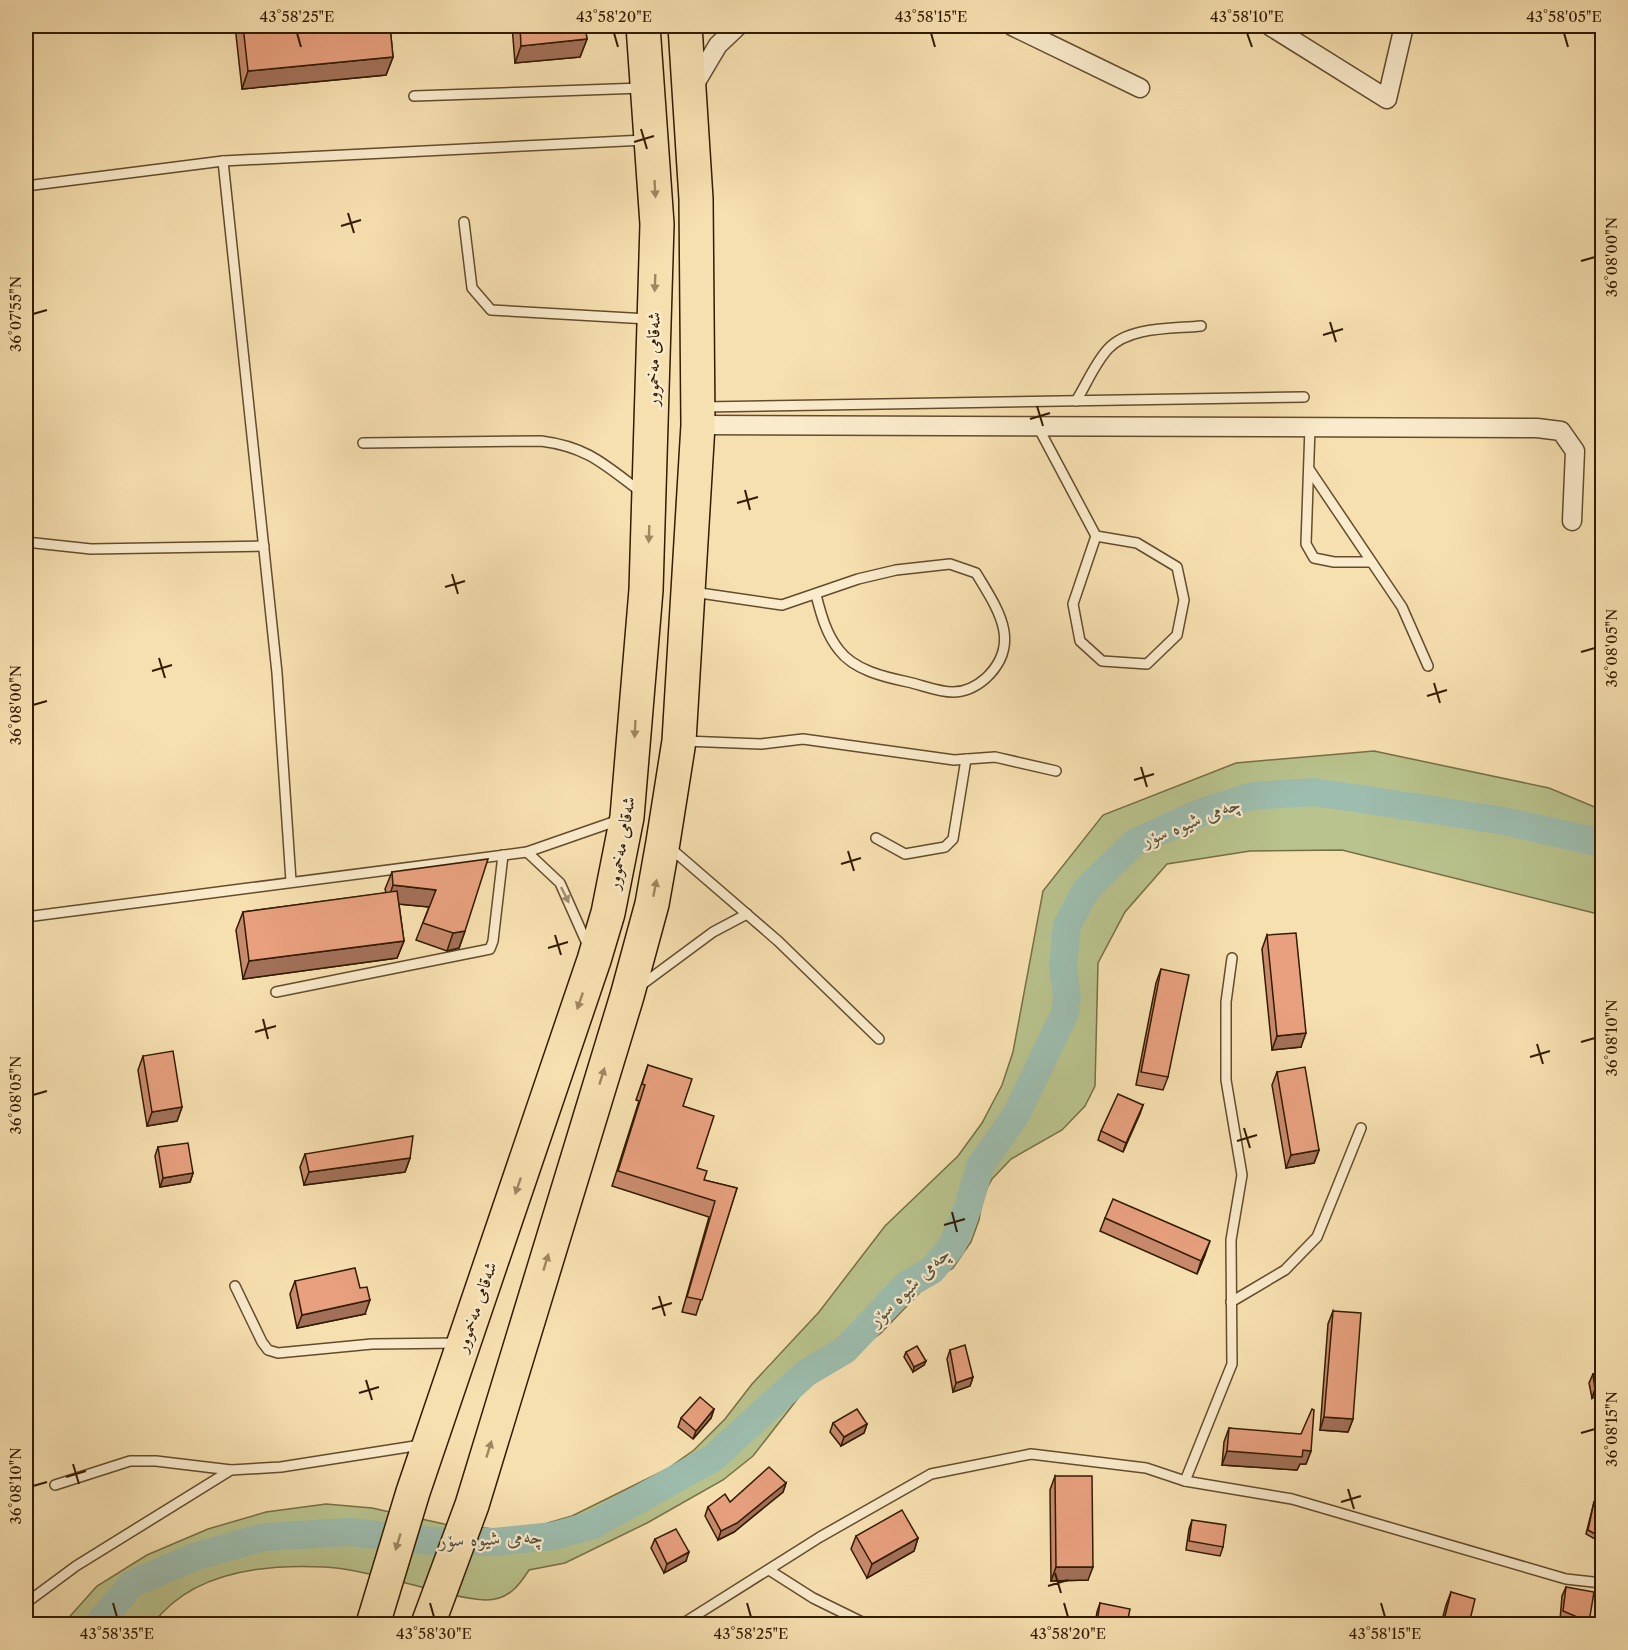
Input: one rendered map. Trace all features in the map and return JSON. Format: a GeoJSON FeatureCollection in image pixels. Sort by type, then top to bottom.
{"type":"FeatureCollection","features":[{"type":"Feature","properties":{"kind":"highway","name":"شەقامی مەخموور"},"geometry":{"type":"LineString","coordinates":[[373,1624],[413,1492],[594,960],[608,913],[627,817],[646,590],[657,224],[643,26]]}},
{"type":"Feature","properties":{"kind":"highway"},"geometry":{"type":"LineString","coordinates":[[432,1614],[472,1505],[627,996],[651,904],[663,842],[679,741],[698,416],[698,265],[691,91],[685,26]]}},
{"type":"Feature","properties":{"kind":"highway"},"geometry":{"type":"LineString","coordinates":[[646,590],[688,592]]}},
{"type":"Feature","properties":{"kind":"street"},"geometry":{"type":"LineString","coordinates":[[691,91],[718,45],[738,26]]}},
{"type":"Feature","properties":{"kind":"street"},"geometry":{"type":"LineString","coordinates":[[1012,26],[1140,88]]}},
{"type":"Feature","properties":{"kind":"street"},"geometry":{"type":"LineString","coordinates":[[1270,26],[1387,99],[1404,26]]}},
{"type":"Feature","properties":{"kind":"street"},"geometry":{"type":"LineString","coordinates":[[698,416],[1037,426],[1537,428],[1561,431],[1575,451],[1572,521]]}},
{"type":"Feature","properties":{"kind":"lane"},"geometry":{"type":"LineString","coordinates":[[414,96],[648,88]]}},
{"type":"Feature","properties":{"kind":"lane"},"geometry":{"type":"LineString","coordinates":[[26,186],[223,161],[652,139]]}},
{"type":"Feature","properties":{"kind":"lane"},"geometry":{"type":"LineString","coordinates":[[223,161],[278,673],[291,881]]}},
{"type":"Feature","properties":{"kind":"lane"},"geometry":{"type":"LineString","coordinates":[[464,222],[472,288],[491,310],[654,319]]}},
{"type":"Feature","properties":{"kind":"lane"},"geometry":{"type":"LineString","coordinates":[[1076,401],[1108,348],[1146,331],[1201,326]]}},
{"type":"Feature","properties":{"kind":"lane"},"geometry":{"type":"LineString","coordinates":[[698,416],[1076,401],[1304,397]]}},
{"type":"Feature","properties":{"kind":"lane"},"geometry":{"type":"LineString","coordinates":[[1037,426],[1095,536],[1073,604],[1080,641],[1102,661],[1147,663],[1177,635],[1184,600],[1177,567],[1137,543],[1095,536]]}},
{"type":"Feature","properties":{"kind":"lane"},"geometry":{"type":"LineString","coordinates":[[1310,427],[1306,543],[1314,558],[1334,562],[1371,562]]}},
{"type":"Feature","properties":{"kind":"lane"},"geometry":{"type":"LineString","coordinates":[[363,443],[541,441],[568,444],[590,453],[650,498]]}},
{"type":"Feature","properties":{"kind":"lane"},"geometry":{"type":"LineString","coordinates":[[1309,469],[1402,607],[1428,666]]}},
{"type":"Feature","properties":{"kind":"lane"},"geometry":{"type":"LineString","coordinates":[[26,542],[92,549],[264,546]]}},
{"type":"Feature","properties":{"kind":"lane"},"geometry":{"type":"LineString","coordinates":[[688,592],[782,605],[858,579],[897,570],[950,564],[976,573],[999,612],[1006,642],[995,669],[977,687],[954,692],[894,679],[855,666],[839,651],[824,624],[816,595]]}},
{"type":"Feature","properties":{"kind":"lane"},"geometry":{"type":"LineString","coordinates":[[679,741],[761,744],[802,739],[954,760],[995,757],[1056,771]]}},
{"type":"Feature","properties":{"kind":"lane"},"geometry":{"type":"LineString","coordinates":[[876,838],[905,854],[945,847],[953,838],[966,759]]}},
{"type":"Feature","properties":{"kind":"lane"},"geometry":{"type":"LineString","coordinates":[[26,917],[527,852],[627,817]]}},
{"type":"Feature","properties":{"kind":"lane"},"geometry":{"type":"LineString","coordinates":[[663,842],[747,914],[879,1039]]}},
{"type":"Feature","properties":{"kind":"lane"},"geometry":{"type":"LineString","coordinates":[[527,852],[560,883],[594,960]]}},
{"type":"Feature","properties":{"kind":"lane"},"geometry":{"type":"LineString","coordinates":[[276,992],[490,949],[493,941],[503,855]]}},
{"type":"Feature","properties":{"kind":"lane"},"geometry":{"type":"LineString","coordinates":[[627,996],[714,932],[747,914]]}},
{"type":"Feature","properties":{"kind":"lane"},"geometry":{"type":"LineString","coordinates":[[1185,1480],[1232,1364],[1231,1240],[1242,1175],[1226,1080],[1226,1002],[1232,957]]}},
{"type":"Feature","properties":{"kind":"lane"},"geometry":{"type":"LineString","coordinates":[[1231,1302],[1285,1270],[1317,1237],[1361,1128]]}},
{"type":"Feature","properties":{"kind":"lane"},"geometry":{"type":"LineString","coordinates":[[235,1286],[262,1342],[268,1350],[278,1353],[372,1344],[464,1343]]}},
{"type":"Feature","properties":{"kind":"lane"},"geometry":{"type":"LineString","coordinates":[[55,1485],[130,1461],[156,1461],[231,1470],[281,1467],[430,1443]]}},
{"type":"Feature","properties":{"kind":"lane"},"geometry":{"type":"LineString","coordinates":[[682,1624],[931,1473],[1031,1454],[1146,1468],[1185,1480],[1292,1499],[1566,1579],[1602,1582]]}},
{"type":"Feature","properties":{"kind":"lane"},"geometry":{"type":"LineString","coordinates":[[26,1604],[76,1566],[231,1470]]}},
{"type":"Feature","properties":{"kind":"lane"},"geometry":{"type":"LineString","coordinates":[[769,1570],[813,1598],[866,1624]]}},
{"type":"Feature","properties":{"kind":"green space"},"geometry":{"type":"Polygon","coordinates":[[[1374,751],[1549,788],[1602,810],[1602,915],[1342,850],[1250,851],[1167,864],[1125,912],[1098,963],[1095,1086],[1085,1106],[1062,1130],[1011,1159],[992,1179],[983,1196],[979,1220],[971,1242],[953,1268],[928,1284],[881,1333],[820,1377],[799,1397],[753,1456],[723,1480],[647,1523],[565,1563],[529,1570],[512,1591],[501,1598],[486,1600],[454,1595],[343,1569],[277,1567],[230,1575],[208,1582],[169,1606],[153,1624],[63,1624],[97,1586],[147,1555],[208,1529],[266,1512],[326,1504],[372,1508],[444,1524],[504,1530],[534,1527],[572,1516],[667,1469],[694,1450],[725,1419],[752,1384],[819,1312],[885,1226],[958,1156],[982,1123],[1002,1085],[1013,1052],[1043,891],[1103,815],[1236,763],[1374,751]]]}},
{"type":"Feature","properties":{"kind":"building"},"geometry":{"type":"Polygon","coordinates":[[[243,26],[390,26],[393,57],[248,71],[243,26]]]}},
{"type":"Feature","properties":{"kind":"building"},"geometry":{"type":"Polygon","coordinates":[[[520,26],[585,26],[587,39],[521,46],[520,26]]]}},
{"type":"Feature","properties":{"kind":"building"},"geometry":{"type":"Polygon","coordinates":[[[488,859],[465,931],[453,933],[423,923],[436,890],[393,885],[392,872],[488,859]]]}},
{"type":"Feature","properties":{"kind":"building"},"geometry":{"type":"Polygon","coordinates":[[[397,891],[404,941],[249,961],[243,912],[397,891]]]}},
{"type":"Feature","properties":{"kind":"building"},"geometry":{"type":"Polygon","coordinates":[[[1296,933],[1306,1033],[1277,1036],[1267,935],[1296,933]]]}},
{"type":"Feature","properties":{"kind":"building"},"geometry":{"type":"Polygon","coordinates":[[[1161,969],[1189,975],[1168,1077],[1141,1072],[1161,969]]]}},
{"type":"Feature","properties":{"kind":"building"},"geometry":{"type":"Polygon","coordinates":[[[173,1051],[182,1107],[152,1112],[143,1056],[173,1051]]]}},
{"type":"Feature","properties":{"kind":"building"},"geometry":{"type":"Polygon","coordinates":[[[648,1065],[692,1079],[683,1106],[714,1116],[697,1168],[707,1171],[704,1180],[737,1188],[702,1300],[687,1297],[715,1201],[618,1171],[645,1085],[642,1084],[648,1065]]]}},
{"type":"Feature","properties":{"kind":"building"},"geometry":{"type":"Polygon","coordinates":[[[1305,1067],[1319,1150],[1291,1155],[1277,1072],[1305,1067]]]}},
{"type":"Feature","properties":{"kind":"building"},"geometry":{"type":"Polygon","coordinates":[[[1118,1094],[1143,1105],[1126,1143],[1101,1131],[1118,1094]]]}},
{"type":"Feature","properties":{"kind":"building"},"geometry":{"type":"Polygon","coordinates":[[[413,1136],[410,1158],[309,1172],[305,1154],[413,1136]]]}},
{"type":"Feature","properties":{"kind":"building"},"geometry":{"type":"Polygon","coordinates":[[[188,1143],[193,1173],[163,1178],[158,1147],[188,1143]]]}},
{"type":"Feature","properties":{"kind":"building"},"geometry":{"type":"Polygon","coordinates":[[[1113,1199],[1210,1241],[1201,1261],[1105,1218],[1113,1199]]]}},
{"type":"Feature","properties":{"kind":"building"},"geometry":{"type":"Polygon","coordinates":[[[355,1268],[360,1288],[367,1287],[370,1300],[302,1315],[295,1281],[355,1268]]]}},
{"type":"Feature","properties":{"kind":"building"},"geometry":{"type":"Polygon","coordinates":[[[1333,1311],[1361,1313],[1353,1419],[1324,1417],[1333,1311]]]}},
{"type":"Feature","properties":{"kind":"building"},"geometry":{"type":"Polygon","coordinates":[[[965,1345],[973,1377],[956,1383],[950,1350],[965,1345]]]}},
{"type":"Feature","properties":{"kind":"building"},"geometry":{"type":"Polygon","coordinates":[[[917,1346],[926,1361],[914,1367],[906,1352],[917,1346]]]}},
{"type":"Feature","properties":{"kind":"building"},"geometry":{"type":"Polygon","coordinates":[[[1602,1373],[1602,1388],[1595,1389],[1593,1374],[1602,1373]]]}},
{"type":"Feature","properties":{"kind":"building"},"geometry":{"type":"Polygon","coordinates":[[[700,1397],[714,1409],[696,1431],[681,1418],[700,1397]]]}},
{"type":"Feature","properties":{"kind":"building"},"geometry":{"type":"Polygon","coordinates":[[[857,1409],[867,1424],[844,1437],[833,1423],[857,1409]]]}},
{"type":"Feature","properties":{"kind":"building"},"geometry":{"type":"Polygon","coordinates":[[[1312,1409],[1314,1410],[1311,1451],[1303,1450],[1302,1457],[1227,1451],[1229,1428],[1301,1434],[1312,1409]]]}},
{"type":"Feature","properties":{"kind":"building"},"geometry":{"type":"Polygon","coordinates":[[[769,1467],[786,1483],[737,1523],[721,1531],[708,1507],[725,1494],[730,1502],[769,1467]]]}},
{"type":"Feature","properties":{"kind":"building"},"geometry":{"type":"Polygon","coordinates":[[[1055,1476],[1092,1476],[1093,1567],[1056,1567],[1055,1476]]]}},
{"type":"Feature","properties":{"kind":"building"},"geometry":{"type":"Polygon","coordinates":[[[1594,1502],[1602,1507],[1602,1538],[1588,1530],[1594,1502]]]}},
{"type":"Feature","properties":{"kind":"building"},"geometry":{"type":"Polygon","coordinates":[[[902,1510],[918,1538],[872,1564],[856,1536],[902,1510]]]}},
{"type":"Feature","properties":{"kind":"building"},"geometry":{"type":"Polygon","coordinates":[[[1192,1520],[1226,1525],[1223,1547],[1189,1541],[1192,1520]]]}},
{"type":"Feature","properties":{"kind":"building"},"geometry":{"type":"Polygon","coordinates":[[[676,1529],[689,1552],[667,1564],[655,1539],[676,1529]]]}},
{"type":"Feature","properties":{"kind":"building"},"geometry":{"type":"Polygon","coordinates":[[[1566,1587],[1594,1592],[1589,1622],[1563,1611],[1566,1587]]]}},
{"type":"Feature","properties":{"kind":"building"},"geometry":{"type":"Polygon","coordinates":[[[1451,1592],[1475,1599],[1469,1624],[1443,1624],[1451,1592]]]}},
{"type":"Feature","properties":{"kind":"building"},"geometry":{"type":"Polygon","coordinates":[[[1100,1603],[1130,1609],[1127,1624],[1097,1622],[1100,1603]]]}},
{"type":"Feature","properties":{"kind":"building"},"geometry":{"type":"Polygon","coordinates":[[[803,1617],[817,1618],[816,1624],[802,1624],[803,1617]]]}},
{"type":"Feature","properties":{"kind":"waterway","name":"چەمی شیوە سۆر"},"geometry":{"type":"LineString","coordinates":[[98,1624],[132,1584],[194,1557],[264,1537],[350,1532],[432,1541],[494,1542],[553,1536],[593,1525],[713,1458],[806,1373],[845,1350],[906,1285],[932,1270],[952,1246],[968,1207],[980,1166],[1016,1115],[1065,1013],[1067,997],[1063,967],[1067,925],[1086,890],[1134,843],[1202,812],[1252,796],[1314,792],[1499,820],[1602,843]]}}]}
